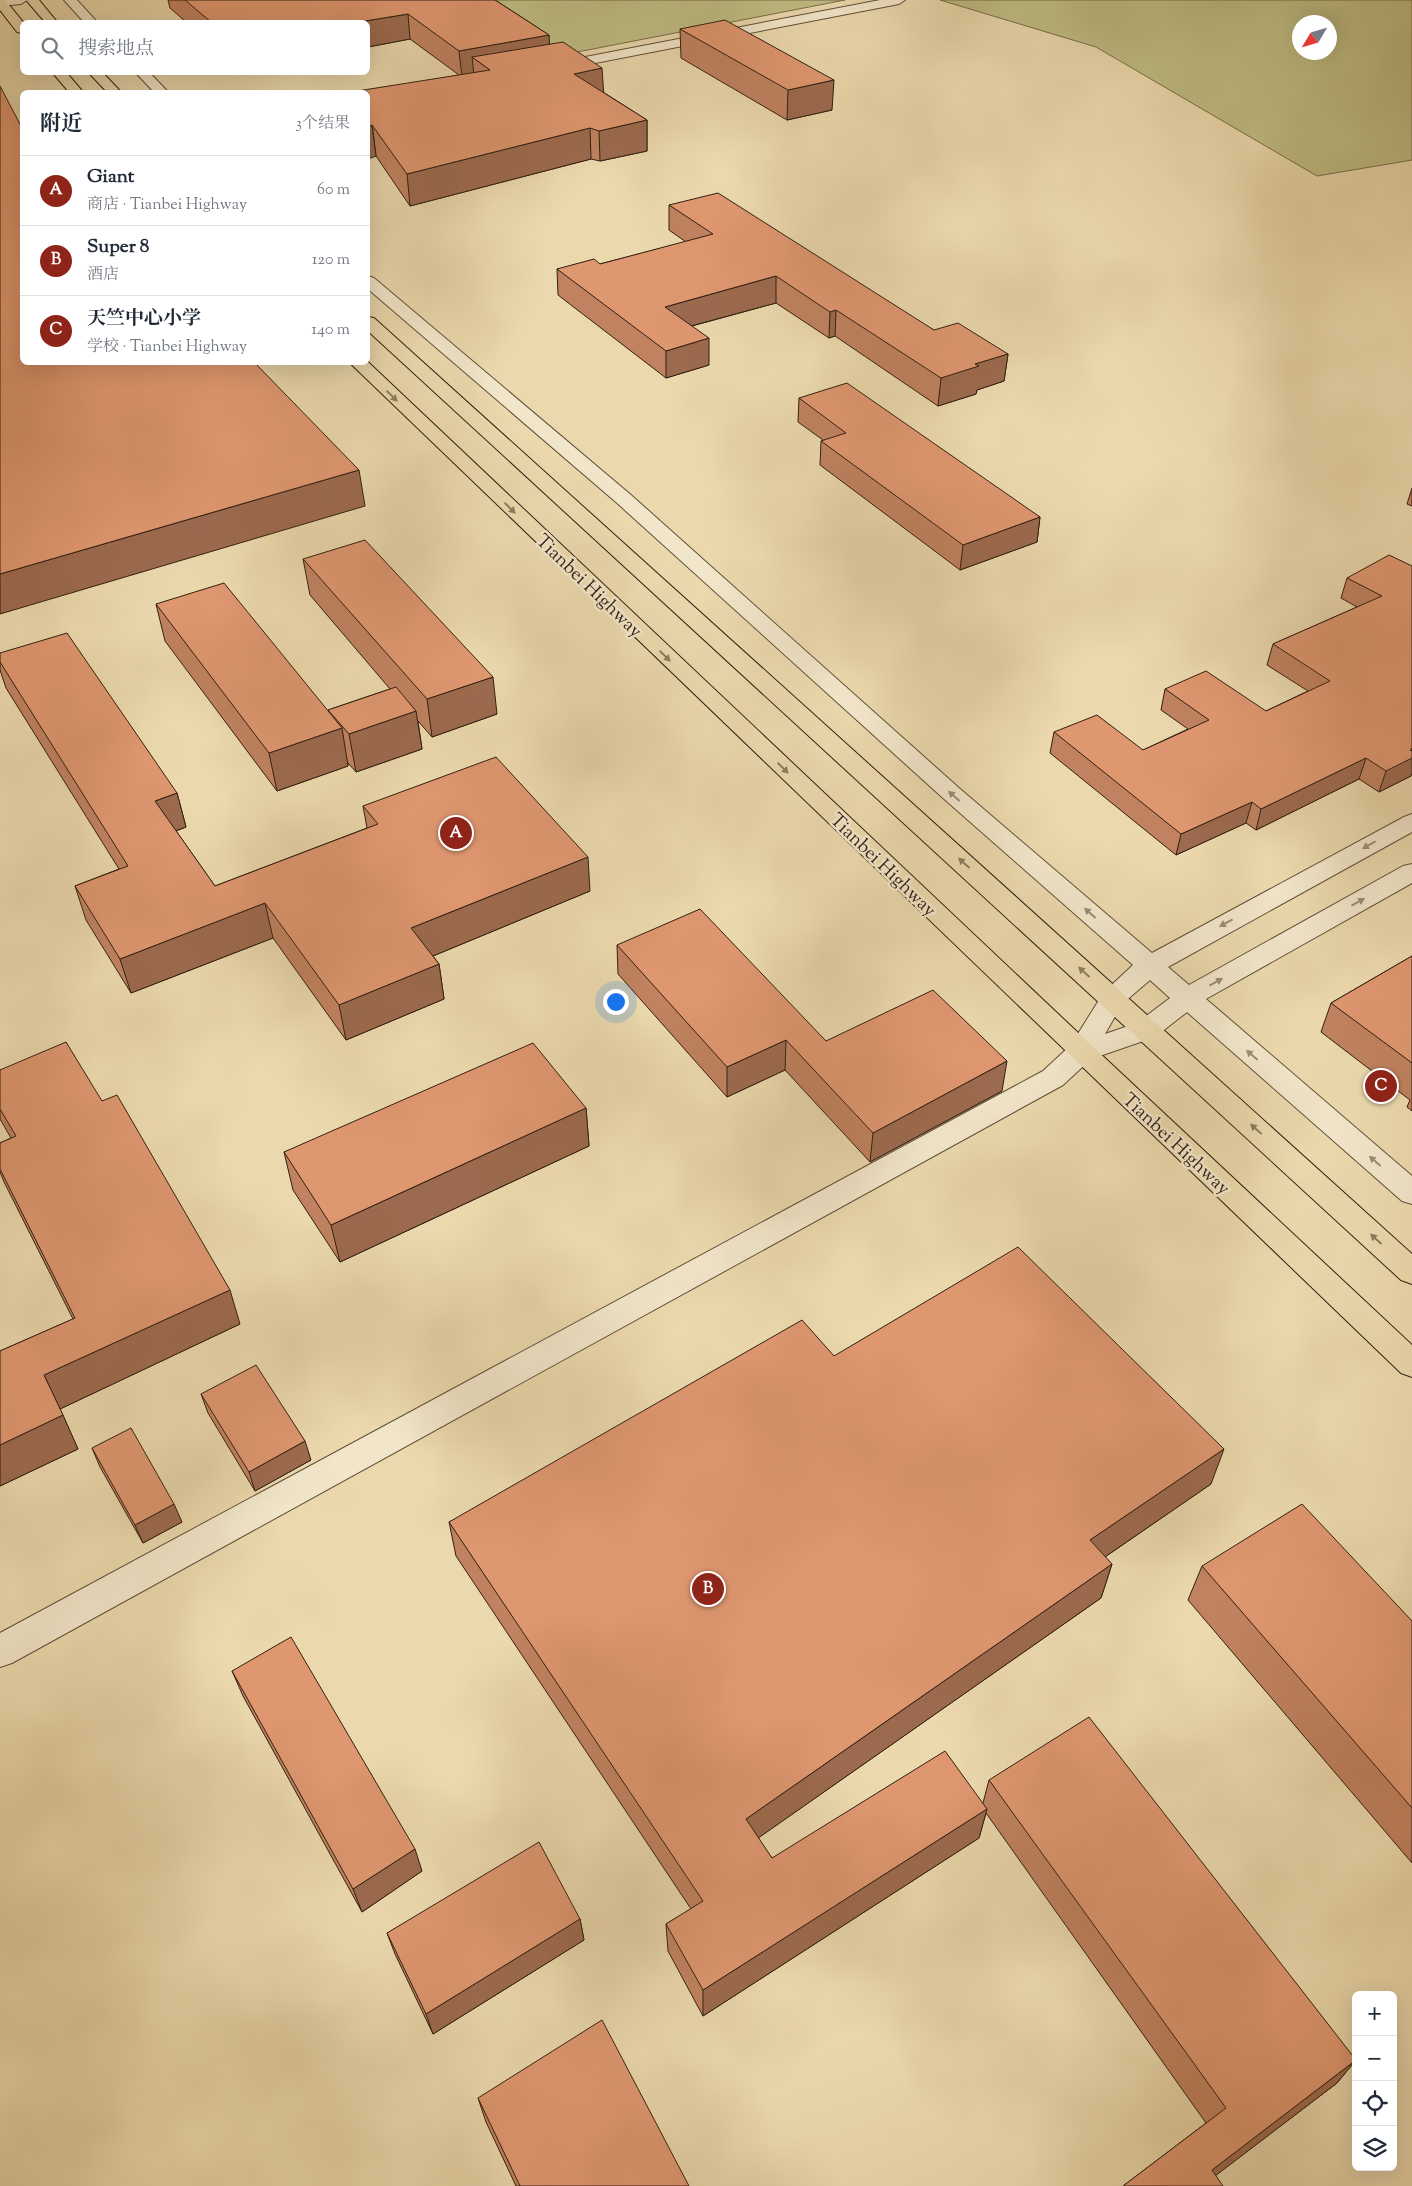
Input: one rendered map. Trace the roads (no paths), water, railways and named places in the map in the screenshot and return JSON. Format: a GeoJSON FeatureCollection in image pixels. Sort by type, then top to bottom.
{"type":"FeatureCollection","features":[{"type":"Feature","properties":{"kind":"main road"},"geometry":{"type":"LineString","coordinates":[[32,0],[49,20]]}},
{"type":"Feature","properties":{"kind":"main road"},"geometry":{"type":"LineString","coordinates":[[0,2],[20,27]]}},
{"type":"Feature","properties":{"kind":"main road"},"geometry":{"type":"LineString","coordinates":[[61,75],[74,90]]}},
{"type":"Feature","properties":{"kind":"main road"},"geometry":{"type":"LineString","coordinates":[[97,75],[112,90]]}},
{"type":"Feature","properties":{"kind":"main road"},"geometry":{"type":"LineString","coordinates":[[370,324],[1412,1272]]}},
{"type":"Feature","properties":{"kind":"main road","name":"Tianbei Highway"},"geometry":{"type":"LineString","coordinates":[[360,365],[1081,1052],[1412,1364]]}},
{"type":"Feature","properties":{"kind":"street"},"geometry":{"type":"LineString","coordinates":[[0,2],[21,0]]}},
{"type":"Feature","properties":{"kind":"street"},"geometry":{"type":"LineString","coordinates":[[70,0],[88,20]]}},
{"type":"Feature","properties":{"kind":"street"},"geometry":{"type":"LineString","coordinates":[[543,68],[900,0]]}},
{"type":"Feature","properties":{"kind":"street"},"geometry":{"type":"LineString","coordinates":[[144,75],[159,90]]}},
{"type":"Feature","properties":{"kind":"street"},"geometry":{"type":"LineString","coordinates":[[370,283],[624,499],[951,793],[1412,1193]]}},
{"type":"Feature","properties":{"kind":"street"},"geometry":{"type":"LineString","coordinates":[[0,1651],[1053,1078],[1081,1052],[1113,998],[1150,965],[1412,822]]}},
{"type":"Feature","properties":{"kind":"street"},"geometry":{"type":"LineString","coordinates":[[1081,1052],[1146,1030],[1187,998],[1412,872]]}},
{"type":"Feature","properties":{"kind":"place","name":"Giant"},"geometry":{"type":"Point","coordinates":[456,833]}},
{"type":"Feature","properties":{"kind":"place","name":"天竺中心小学"},"geometry":{"type":"Point","coordinates":[1381,1086]}},
{"type":"Feature","properties":{"kind":"place","name":"Super 8"},"geometry":{"type":"Point","coordinates":[708,1589]}}]}
